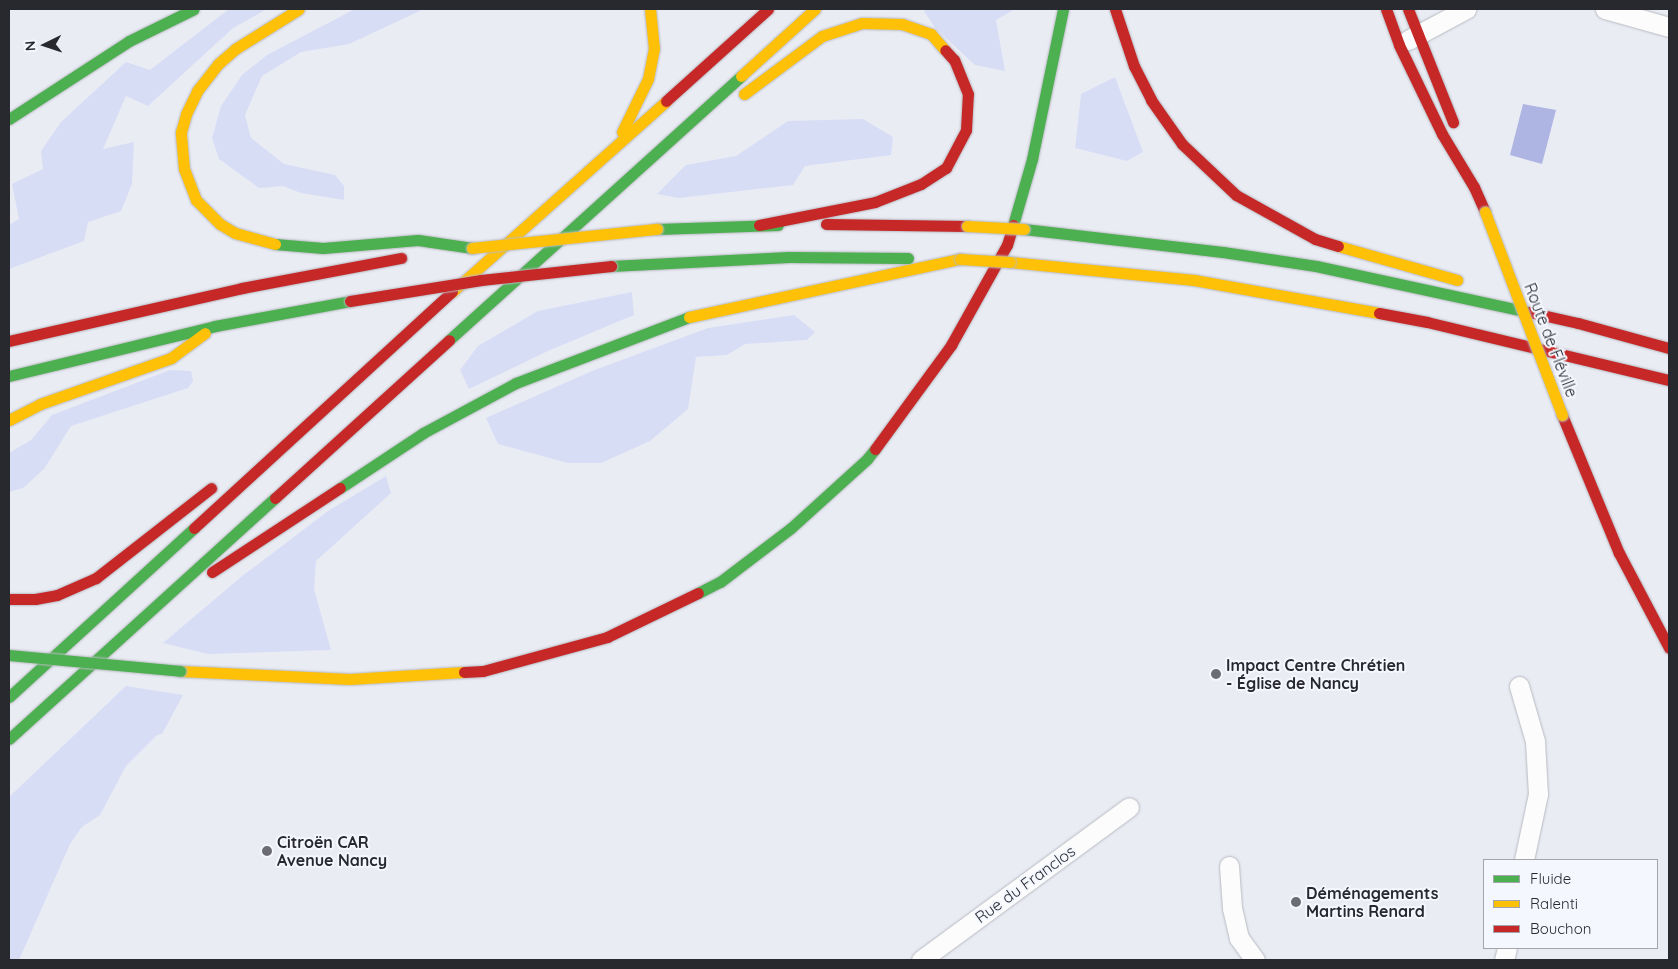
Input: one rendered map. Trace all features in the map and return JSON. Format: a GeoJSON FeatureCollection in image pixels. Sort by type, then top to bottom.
{"type":"FeatureCollection","features":[{"type":"Feature","properties":{"kind":"main road"},"geometry":{"type":"LineString","coordinates":[[9,119],[129,41],[194,9]]}},
{"type":"Feature","properties":{"kind":"main road"},"geometry":{"type":"LineString","coordinates":[[299,9],[234,49],[218,64],[197,91],[186,114],[181,132],[184,169],[196,200],[220,224],[244,237],[270,244],[323,248],[418,240],[472,248]]}},
{"type":"Feature","properties":{"kind":"main road"},"geometry":{"type":"LineString","coordinates":[[615,146],[648,79],[654,49],[650,9]]}},
{"type":"Feature","properties":{"kind":"main road"},"geometry":{"type":"LineString","coordinates":[[9,697],[303,426],[768,9]]}},
{"type":"Feature","properties":{"kind":"main road"},"geometry":{"type":"LineString","coordinates":[[9,739],[815,9]]}},
{"type":"Feature","properties":{"kind":"main road"},"geometry":{"type":"LineString","coordinates":[[9,655],[180,671],[350,680],[483,671],[607,637],[720,582],[791,528],[867,459],[951,345],[1007,245],[1032,159],[1063,9]]}},
{"type":"Feature","properties":{"kind":"main road"},"geometry":{"type":"LineString","coordinates":[[1116,9],[1134,66],[1151,100],[1182,144],[1236,196],[1315,239],[1451,277],[1502,305]]}},
{"type":"Feature","properties":{"kind":"main road","name":"Route de Fléville"},"geometry":{"type":"LineString","coordinates":[[1386,9],[1399,45],[1442,134],[1474,187],[1562,415],[1619,553],[1669,648]]}},
{"type":"Feature","properties":{"kind":"main road"},"geometry":{"type":"LineString","coordinates":[[1408,9],[1459,135],[1474,187]]}},
{"type":"Feature","properties":{"kind":"main road"},"geometry":{"type":"LineString","coordinates":[[735,101],[822,36],[862,23],[902,24],[931,34],[954,60],[968,94],[966,130],[946,168],[921,184],[875,202],[759,225]]}},
{"type":"Feature","properties":{"kind":"main road"},"geometry":{"type":"LineString","coordinates":[[601,202],[712,119]]}},
{"type":"Feature","properties":{"kind":"main road"},"geometry":{"type":"LineString","coordinates":[[9,341],[242,288],[399,258],[472,248],[657,229],[759,225],[967,226],[1024,229],[1223,252],[1316,266],[1502,305],[1578,323],[1669,348]]}},
{"type":"Feature","properties":{"kind":"main road"},"geometry":{"type":"LineString","coordinates":[[9,376],[215,326],[350,300],[481,280],[611,266],[789,257],[960,259],[1185,279],[1308,299],[1427,322],[1669,380]]}},
{"type":"Feature","properties":{"kind":"main road"},"geometry":{"type":"LineString","coordinates":[[141,618],[423,434],[516,383],[693,315],[960,259]]}},
{"type":"Feature","properties":{"kind":"main road"},"geometry":{"type":"LineString","coordinates":[[9,420],[40,404],[171,358],[215,326]]}},
{"type":"Feature","properties":{"kind":"main road"},"geometry":{"type":"LineString","coordinates":[[254,455],[303,426]]}},
{"type":"Feature","properties":{"kind":"main road"},"geometry":{"type":"LineString","coordinates":[[9,599],[35,599],[56,595],[96,578],[218,483]]}},
{"type":"Feature","properties":{"kind":"street"},"geometry":{"type":"LineString","coordinates":[[1399,45],[1466,9]]}},
{"type":"Feature","properties":{"kind":"street"},"geometry":{"type":"LineString","coordinates":[[1605,9],[1669,27]]}},
{"type":"Feature","properties":{"kind":"street"},"geometry":{"type":"LineString","coordinates":[[1519,686],[1535,741],[1538,794],[1524,859]]}},
{"type":"Feature","properties":{"kind":"street","name":"Rue du Franclos"},"geometry":{"type":"LineString","coordinates":[[921,960],[1129,807]]}},
{"type":"Feature","properties":{"kind":"street"},"geometry":{"type":"LineString","coordinates":[[1229,866],[1232,908],[1239,938],[1255,960]]}},
{"type":"Feature","properties":{"kind":"shaded area"},"geometry":{"type":"Polygon","coordinates":[[[229,9],[267,9],[233,28],[148,106],[126,96],[103,149],[134,142],[132,184],[121,211],[88,222],[84,241],[9,269],[9,225],[19,219],[12,184],[43,169],[41,151],[61,122],[126,62],[150,70],[229,9]]]}},
{"type":"Feature","properties":{"kind":"shaded area"},"geometry":{"type":"Polygon","coordinates":[[[355,9],[424,9],[349,44],[301,52],[262,76],[245,115],[251,138],[284,164],[335,175],[344,186],[344,200],[301,193],[283,186],[259,188],[219,159],[212,138],[221,106],[242,75],[267,55],[355,9]]]}},
{"type":"Feature","properties":{"kind":"shaded area"},"geometry":{"type":"Polygon","coordinates":[[[927,9],[1015,9],[996,20],[1005,71],[975,65],[936,29],[924,11],[927,9]]]}},
{"type":"Feature","properties":{"kind":"shaded area"},"geometry":{"type":"Polygon","coordinates":[[[1115,77],[1143,152],[1127,161],[1075,148],[1081,94],[1115,77]]]}},
{"type":"Feature","properties":{"kind":"shaded area"},"geometry":{"type":"Polygon","coordinates":[[[863,119],[893,137],[891,155],[805,166],[793,185],[679,198],[657,194],[686,165],[736,156],[788,121],[863,119]]]}},
{"type":"Feature","properties":{"kind":"shaded area"},"geometry":{"type":"Polygon","coordinates":[[[632,292],[634,315],[548,351],[469,389],[460,370],[478,346],[538,311],[632,292]]]}},
{"type":"Feature","properties":{"kind":"shaded area"},"geometry":{"type":"Polygon","coordinates":[[[794,315],[815,332],[807,340],[745,344],[727,355],[696,357],[688,409],[650,441],[601,463],[568,463],[498,444],[486,418],[592,371],[708,328],[794,315]]]}},
{"type":"Feature","properties":{"kind":"shaded area"},"geometry":{"type":"Polygon","coordinates":[[[170,370],[191,371],[193,381],[188,388],[71,426],[44,469],[23,488],[9,492],[9,453],[31,440],[52,415],[170,370]]]}},
{"type":"Feature","properties":{"kind":"shaded area"},"geometry":{"type":"Polygon","coordinates":[[[386,476],[391,493],[316,561],[314,589],[331,650],[208,654],[163,643],[241,577],[328,511],[386,476]]]}},
{"type":"Feature","properties":{"kind":"shaded area"},"geometry":{"type":"Polygon","coordinates":[[[126,686],[183,695],[162,734],[157,735],[126,766],[100,815],[82,827],[70,844],[19,960],[9,960],[9,797],[126,686]]]}},
{"type":"Feature","properties":{"kind":"water"},"geometry":{"type":"Polygon","coordinates":[[[1523,104],[1556,110],[1542,164],[1510,155],[1523,104]]]}},
{"type":"Feature","properties":{"kind":"traffic: fast"},"geometry":{"type":"LineString","coordinates":[[9,119],[129,41],[194,9]]}},
{"type":"Feature","properties":{"kind":"traffic: fast"},"geometry":{"type":"LineString","coordinates":[[1013,225],[1032,159],[1063,9]]}},
{"type":"Feature","properties":{"kind":"traffic: fast"},"geometry":{"type":"LineString","coordinates":[[449,340],[741,76]]}},
{"type":"Feature","properties":{"kind":"traffic: fast"},"geometry":{"type":"LineString","coordinates":[[657,229],[778,225]]}},
{"type":"Feature","properties":{"kind":"traffic: fast"},"geometry":{"type":"LineString","coordinates":[[1024,229],[1223,252],[1316,266],[1529,312]]}},
{"type":"Feature","properties":{"kind":"traffic: fast"},"geometry":{"type":"LineString","coordinates":[[275,244],[323,248],[418,240],[472,248]]}},
{"type":"Feature","properties":{"kind":"traffic: fast"},"geometry":{"type":"LineString","coordinates":[[611,266],[789,257],[908,258]]}},
{"type":"Feature","properties":{"kind":"traffic: fast"},"geometry":{"type":"LineString","coordinates":[[9,376],[215,326],[350,301]]}},
{"type":"Feature","properties":{"kind":"traffic: fast"},"geometry":{"type":"LineString","coordinates":[[340,488],[423,433],[516,383],[689,317]]}},
{"type":"Feature","properties":{"kind":"traffic: fast"},"geometry":{"type":"LineString","coordinates":[[698,593],[720,582],[791,528],[867,459],[875,449]]}},
{"type":"Feature","properties":{"kind":"traffic: fast"},"geometry":{"type":"LineString","coordinates":[[9,739],[275,498]]}},
{"type":"Feature","properties":{"kind":"traffic: fast"},"geometry":{"type":"LineString","coordinates":[[9,697],[194,528]]}},
{"type":"Feature","properties":{"kind":"traffic: fast"},"geometry":{"type":"LineString","coordinates":[[9,655],[180,671]]}},
{"type":"Feature","properties":{"kind":"traffic: slow"},"geometry":{"type":"LineString","coordinates":[[275,244],[235,233],[220,224],[196,200],[184,169],[181,132],[186,114],[197,91],[218,64],[235,49],[299,9]]}},
{"type":"Feature","properties":{"kind":"traffic: slow"},"geometry":{"type":"LineString","coordinates":[[622,132],[648,79],[654,49],[650,9]]}},
{"type":"Feature","properties":{"kind":"traffic: slow"},"geometry":{"type":"LineString","coordinates":[[741,76],[815,9]]}},
{"type":"Feature","properties":{"kind":"traffic: slow"},"geometry":{"type":"LineString","coordinates":[[744,94],[822,36],[862,23],[902,24],[931,34],[945,50]]}},
{"type":"Feature","properties":{"kind":"traffic: slow"},"geometry":{"type":"LineString","coordinates":[[452,292],[666,101]]}},
{"type":"Feature","properties":{"kind":"traffic: slow"},"geometry":{"type":"LineString","coordinates":[[1485,212],[1562,415]]}},
{"type":"Feature","properties":{"kind":"traffic: slow"},"geometry":{"type":"LineString","coordinates":[[967,226],[1024,229]]}},
{"type":"Feature","properties":{"kind":"traffic: slow"},"geometry":{"type":"LineString","coordinates":[[472,248],[657,229]]}},
{"type":"Feature","properties":{"kind":"traffic: slow"},"geometry":{"type":"LineString","coordinates":[[1338,246],[1457,280]]}},
{"type":"Feature","properties":{"kind":"traffic: slow"},"geometry":{"type":"LineString","coordinates":[[689,317],[960,259]]}},
{"type":"Feature","properties":{"kind":"traffic: slow"},"geometry":{"type":"LineString","coordinates":[[960,259],[1010,262]]}},
{"type":"Feature","properties":{"kind":"traffic: slow"},"geometry":{"type":"LineString","coordinates":[[1010,262],[1194,280],[1379,313]]}},
{"type":"Feature","properties":{"kind":"traffic: slow"},"geometry":{"type":"LineString","coordinates":[[9,420],[40,404],[171,358],[205,333]]}},
{"type":"Feature","properties":{"kind":"traffic: slow"},"geometry":{"type":"LineString","coordinates":[[180,671],[350,679],[464,672]]}},
{"type":"Feature","properties":{"kind":"traffic: jam"},"geometry":{"type":"LineString","coordinates":[[666,101],[768,9]]}},
{"type":"Feature","properties":{"kind":"traffic: jam"},"geometry":{"type":"LineString","coordinates":[[1115,9],[1134,66],[1151,100],[1182,144],[1236,195],[1315,239],[1338,246]]}},
{"type":"Feature","properties":{"kind":"traffic: jam"},"geometry":{"type":"LineString","coordinates":[[1386,9],[1399,45],[1442,134],[1474,187],[1485,212]]}},
{"type":"Feature","properties":{"kind":"traffic: jam"},"geometry":{"type":"LineString","coordinates":[[1408,9],[1453,122]]}},
{"type":"Feature","properties":{"kind":"traffic: jam"},"geometry":{"type":"LineString","coordinates":[[759,225],[875,202],[921,184],[946,168],[966,130],[968,94],[954,60],[945,50]]}},
{"type":"Feature","properties":{"kind":"traffic: jam"},"geometry":{"type":"LineString","coordinates":[[826,224],[967,226]]}},
{"type":"Feature","properties":{"kind":"traffic: jam"},"geometry":{"type":"LineString","coordinates":[[875,449],[951,345],[1007,245],[1013,225]]}},
{"type":"Feature","properties":{"kind":"traffic: jam"},"geometry":{"type":"LineString","coordinates":[[9,341],[242,288],[401,258]]}},
{"type":"Feature","properties":{"kind":"traffic: jam"},"geometry":{"type":"LineString","coordinates":[[350,301],[481,280],[611,266]]}},
{"type":"Feature","properties":{"kind":"traffic: jam"},"geometry":{"type":"LineString","coordinates":[[194,528],[452,292]]}},
{"type":"Feature","properties":{"kind":"traffic: jam"},"geometry":{"type":"LineString","coordinates":[[1529,312],[1578,323],[1669,348]]}},
{"type":"Feature","properties":{"kind":"traffic: jam"},"geometry":{"type":"LineString","coordinates":[[1379,313],[1427,322],[1669,380]]}},
{"type":"Feature","properties":{"kind":"traffic: jam"},"geometry":{"type":"LineString","coordinates":[[275,498],[449,340]]}},
{"type":"Feature","properties":{"kind":"traffic: jam"},"geometry":{"type":"LineString","coordinates":[[1562,415],[1619,553],[1669,648]]}},
{"type":"Feature","properties":{"kind":"traffic: jam"},"geometry":{"type":"LineString","coordinates":[[9,599],[35,599],[57,595],[96,578],[211,488]]}},
{"type":"Feature","properties":{"kind":"traffic: jam"},"geometry":{"type":"LineString","coordinates":[[212,572],[340,488]]}},
{"type":"Feature","properties":{"kind":"traffic: jam"},"geometry":{"type":"LineString","coordinates":[[464,672],[483,671],[607,637],[698,593]]}},
{"type":"Feature","properties":{"kind":"place","name":"Impact Centre Chrétien - Église de Nancy"},"geometry":{"type":"Point","coordinates":[1216,674]}},
{"type":"Feature","properties":{"kind":"place","name":"Citroën CAR Avenue Nancy"},"geometry":{"type":"Point","coordinates":[267,851]}},
{"type":"Feature","properties":{"kind":"place","name":"Déménagements Martins Renard"},"geometry":{"type":"Point","coordinates":[1296,902]}}]}
